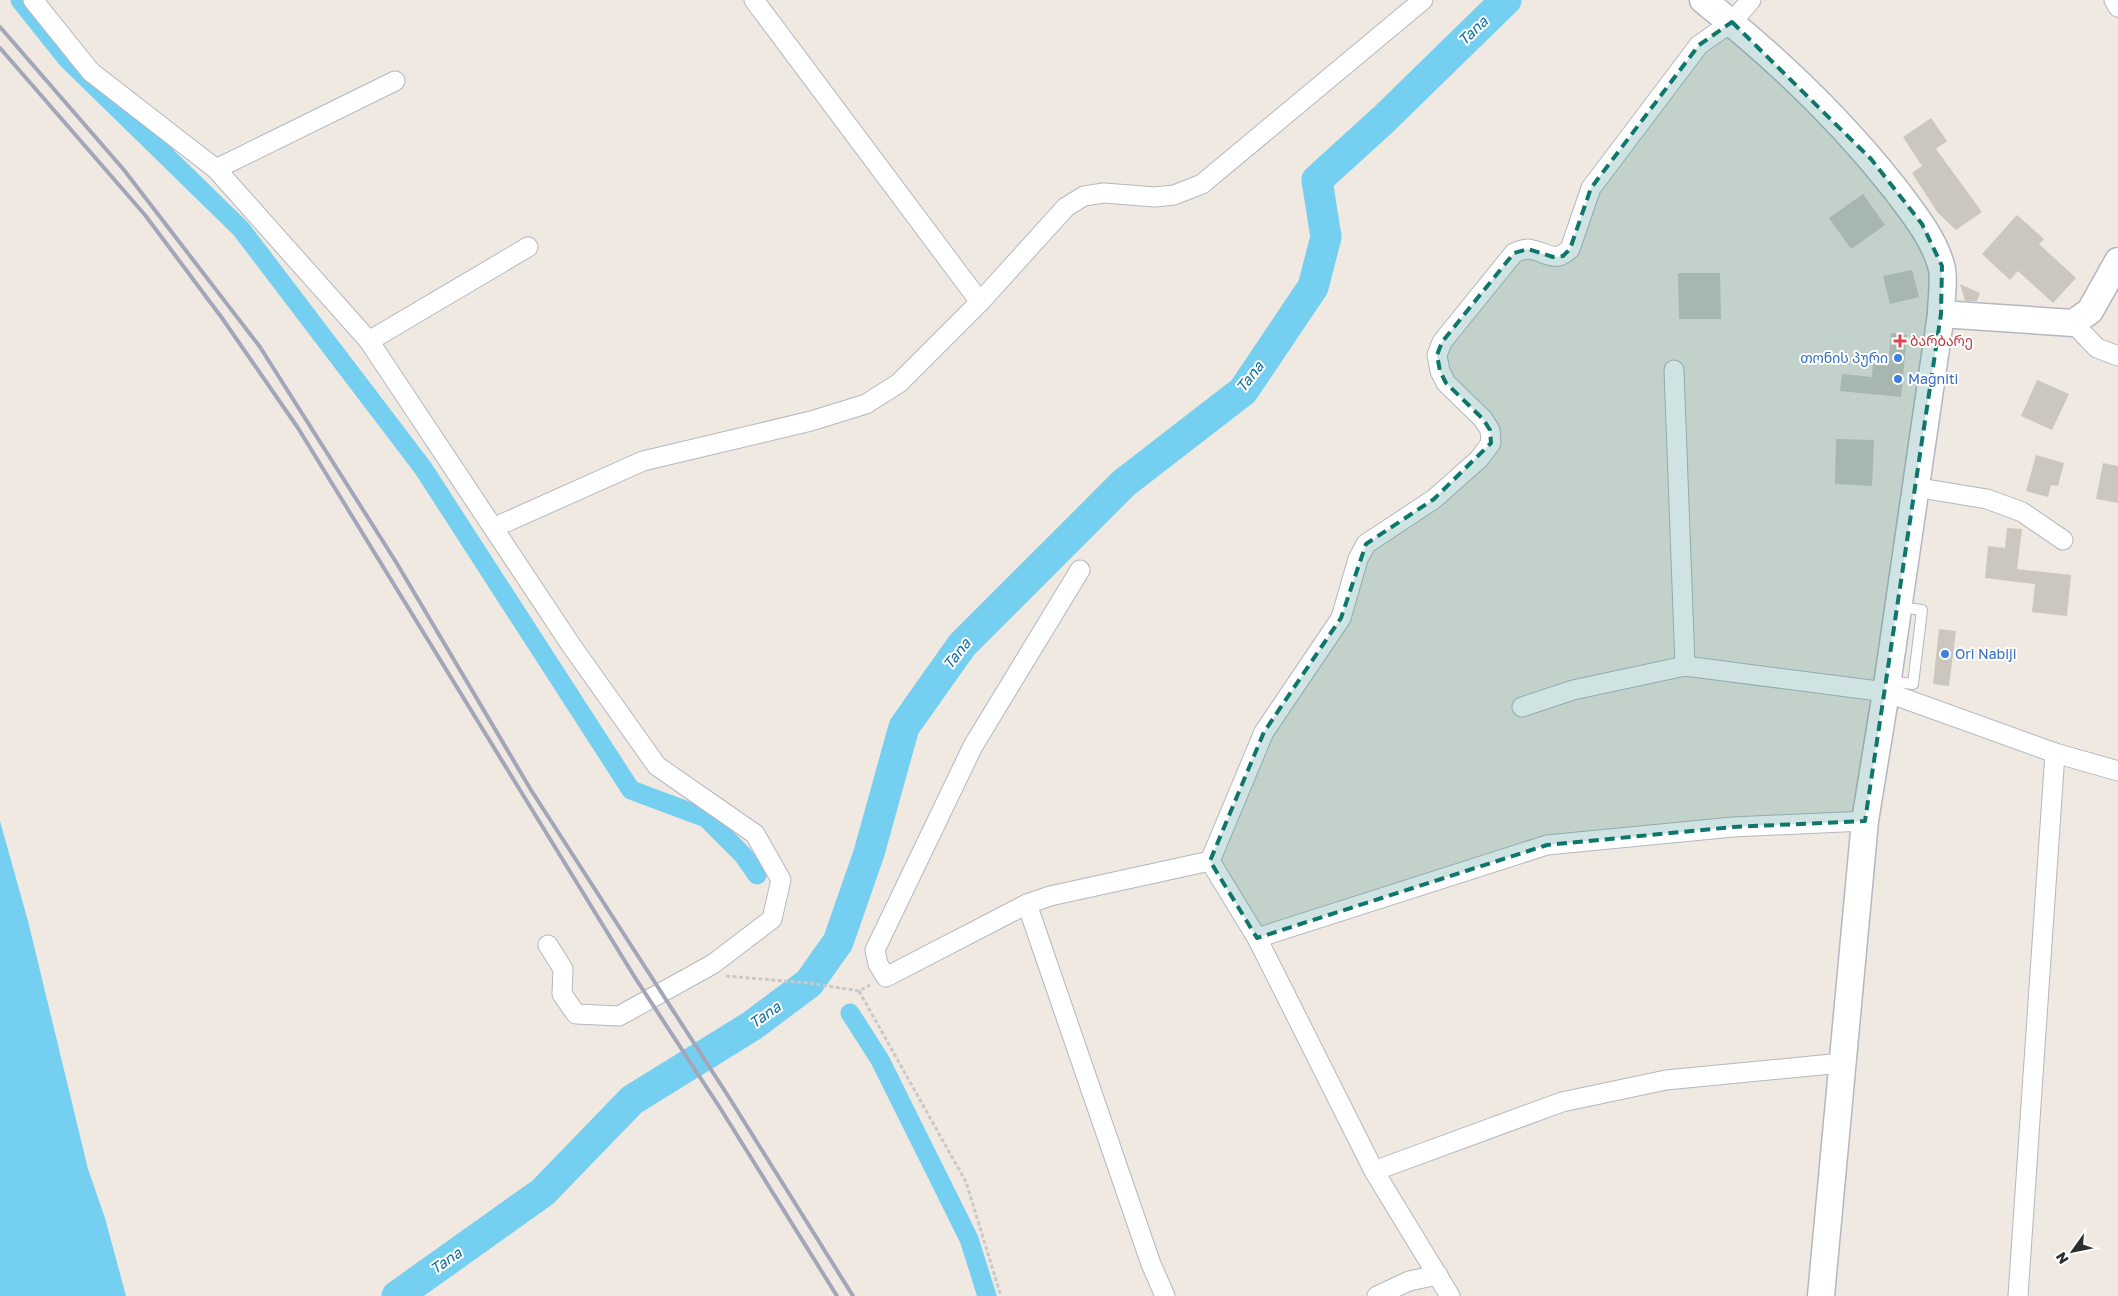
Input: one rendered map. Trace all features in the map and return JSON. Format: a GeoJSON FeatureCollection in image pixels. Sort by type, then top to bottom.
{"type":"FeatureCollection","features":[{"type":"Feature","properties":{"kind":"main road"},"geometry":{"type":"LineString","coordinates":[[1704,0],[1732,22],[1821,105],[1871,159],[1922,224],[1942,266],[1941,314],[1914,487],[1887,687],[1865,821],[1821,1296]]}},
{"type":"Feature","properties":{"kind":"main road"},"geometry":{"type":"LineString","coordinates":[[1941,314],[2073,323],[2090,311],[2118,261]]}},
{"type":"Feature","properties":{"kind":"street"},"geometry":{"type":"LineString","coordinates":[[33,0],[91,72],[216,169],[368,341],[571,646],[657,766],[754,834],[781,880],[772,919],[712,964],[619,1016],[576,1014],[562,994],[563,969],[548,946]]}},
{"type":"Feature","properties":{"kind":"street"},"geometry":{"type":"LineString","coordinates":[[754,0],[980,302]]}},
{"type":"Feature","properties":{"kind":"street"},"geometry":{"type":"LineString","coordinates":[[493,528],[643,462],[811,421],[866,404],[900,383],[980,302],[1066,208],[1084,196],[1104,193],[1155,197],[1174,194],[1202,184],[1423,0]]}},
{"type":"Feature","properties":{"kind":"street"},"geometry":{"type":"LineString","coordinates":[[1210,861],[1264,732],[1341,618],[1358,559],[1366,544],[1434,500],[1479,460],[1491,443],[1490,430],[1483,419],[1446,383],[1440,371],[1438,355],[1442,342],[1514,253],[1528,249],[1553,257],[1563,256],[1570,249],[1591,188],[1699,45],[1732,22],[1751,0]]}},
{"type":"Feature","properties":{"kind":"street"},"geometry":{"type":"LineString","coordinates":[[2114,0],[2118,7]]}},
{"type":"Feature","properties":{"kind":"street"},"geometry":{"type":"LineString","coordinates":[[216,169],[395,81]]}},
{"type":"Feature","properties":{"kind":"street"},"geometry":{"type":"LineString","coordinates":[[368,341],[528,247]]}},
{"type":"Feature","properties":{"kind":"street"},"geometry":{"type":"LineString","coordinates":[[2073,323],[2084,337],[2097,348],[2118,356]]}},
{"type":"Feature","properties":{"kind":"street"},"geometry":{"type":"LineString","coordinates":[[1674,370],[1684,666]]}},
{"type":"Feature","properties":{"kind":"street"},"geometry":{"type":"LineString","coordinates":[[1914,487],[1987,499],[2022,512],[2063,540]]}},
{"type":"Feature","properties":{"kind":"street"},"geometry":{"type":"LineString","coordinates":[[1080,570],[973,746],[875,950],[878,964],[886,977],[1027,904],[1050,896],[1210,861]]}},
{"type":"Feature","properties":{"kind":"street"},"geometry":{"type":"LineString","coordinates":[[1522,707],[1572,690],[1684,666],[1887,687],[2055,753],[2118,771]]}},
{"type":"Feature","properties":{"kind":"street"},"geometry":{"type":"LineString","coordinates":[[2018,1296],[2055,753]]}},
{"type":"Feature","properties":{"kind":"street"},"geometry":{"type":"LineString","coordinates":[[1257,938],[1547,846],[1733,827],[1865,821]]}},
{"type":"Feature","properties":{"kind":"street"},"geometry":{"type":"LineString","coordinates":[[1210,861],[1257,938],[1374,1171],[1450,1296]]}},
{"type":"Feature","properties":{"kind":"street"},"geometry":{"type":"LineString","coordinates":[[1027,904],[1152,1264],[1165,1296]]}},
{"type":"Feature","properties":{"kind":"street"},"geometry":{"type":"LineString","coordinates":[[1374,1171],[1562,1102],[1666,1080],[1842,1063]]}},
{"type":"Feature","properties":{"kind":"street"},"geometry":{"type":"LineString","coordinates":[[1377,1296],[1409,1281],[1438,1275]]}},
{"type":"Feature","properties":{"kind":"path"},"geometry":{"type":"LineString","coordinates":[[712,964],[723,976],[809,983],[860,991],[886,977]]}},
{"type":"Feature","properties":{"kind":"path"},"geometry":{"type":"LineString","coordinates":[[860,991],[966,1182],[1001,1296]]}},
{"type":"Feature","properties":{"kind":"highlighted area"},"geometry":{"type":"Polygon","coordinates":[[[1732,22],[1871,159],[1922,224],[1942,266],[1941,314],[1865,821],[1733,827],[1547,845],[1257,938],[1210,861],[1264,732],[1341,618],[1366,544],[1434,499],[1491,443],[1490,430],[1483,419],[1446,383],[1440,371],[1437,355],[1442,342],[1514,253],[1528,249],[1553,257],[1563,256],[1570,249],[1591,188],[1699,45],[1732,22]]]}},
{"type":"Feature","properties":{"kind":"water"},"geometry":{"type":"Polygon","coordinates":[[[0,821],[28,921],[88,1169],[105,1218],[126,1296],[0,1296],[0,821]]]}},
{"type":"Feature","properties":{"kind":"building"},"geometry":{"type":"Polygon","coordinates":[[[1931,118],[1947,141],[1936,149],[1982,212],[1956,230],[1938,213],[1912,173],[1922,166],[1903,137],[1931,118]]]}},
{"type":"Feature","properties":{"kind":"building"},"geometry":{"type":"Polygon","coordinates":[[[1863,194],[1885,225],[1851,249],[1829,218],[1863,194]]]}},
{"type":"Feature","properties":{"kind":"building"},"geometry":{"type":"Polygon","coordinates":[[[2017,215],[2044,239],[2039,244],[2076,278],[2053,303],[2018,271],[2010,280],[1982,254],[2017,215]]]}},
{"type":"Feature","properties":{"kind":"building"},"geometry":{"type":"Polygon","coordinates":[[[1912,270],[1919,297],[1890,304],[1883,276],[1912,270]]]}},
{"type":"Feature","properties":{"kind":"building"},"geometry":{"type":"Polygon","coordinates":[[[1678,273],[1720,273],[1721,319],[1679,319],[1678,273]]]}},
{"type":"Feature","properties":{"kind":"building"},"geometry":{"type":"Polygon","coordinates":[[[1960,284],[1980,293],[1977,301],[1965,301],[1960,284]]]}},
{"type":"Feature","properties":{"kind":"building"},"geometry":{"type":"Polygon","coordinates":[[[1891,333],[1907,335],[1901,397],[1840,391],[1842,374],[1872,377],[1873,364],[1888,366],[1891,333]]]}},
{"type":"Feature","properties":{"kind":"building"},"geometry":{"type":"Polygon","coordinates":[[[2037,380],[2069,394],[2052,430],[2021,416],[2037,380]]]}},
{"type":"Feature","properties":{"kind":"building"},"geometry":{"type":"Polygon","coordinates":[[[1836,439],[1874,440],[1872,486],[1835,484],[1836,439]]]}},
{"type":"Feature","properties":{"kind":"building"},"geometry":{"type":"Polygon","coordinates":[[[2036,455],[2064,463],[2058,486],[2051,485],[2048,497],[2026,491],[2036,455]]]}},
{"type":"Feature","properties":{"kind":"building"},"geometry":{"type":"Polygon","coordinates":[[[2103,463],[2118,466],[2118,503],[2096,499],[2103,463]]]}},
{"type":"Feature","properties":{"kind":"building"},"geometry":{"type":"Polygon","coordinates":[[[2007,528],[2022,529],[2017,569],[2071,575],[2067,616],[2032,612],[2035,584],[1985,578],[1988,546],[2005,548],[2007,528]]]}},
{"type":"Feature","properties":{"kind":"building"},"geometry":{"type":"Polygon","coordinates":[[[1939,629],[1956,631],[1949,686],[1933,684],[1939,629]]]}},
{"type":"Feature","properties":{"kind":"waterway"},"geometry":{"type":"LineString","coordinates":[[20,0],[67,59],[241,229],[423,468],[631,790],[706,818],[743,855],[757,875]]}},
{"type":"Feature","properties":{"kind":"waterway","name":"Tana"},"geometry":{"type":"LineString","coordinates":[[397,1296],[543,1192],[632,1100],[753,1025],[809,983],[838,942],[869,853],[904,727],[962,645],[1124,483],[1243,391],[1313,287],[1326,237],[1317,180],[1383,120],[1506,0]]}},
{"type":"Feature","properties":{"kind":"waterway"},"geometry":{"type":"LineString","coordinates":[[850,1013],[880,1060],[969,1239],[987,1296]]}},
{"type":"Feature","properties":{"kind":"railway"},"geometry":{"type":"LineString","coordinates":[[0,27],[124,170],[260,347],[396,562],[531,790],[730,1099],[853,1296]]}},
{"type":"Feature","properties":{"kind":"railway"},"geometry":{"type":"LineString","coordinates":[[0,48],[145,215],[222,318],[298,428],[634,976],[722,1111],[837,1296]]}},
{"type":"Feature","properties":{"kind":"place","name":"ბარბარე"},"geometry":{"type":"Point","coordinates":[1900,341]}},
{"type":"Feature","properties":{"kind":"place","name":"თონის პური"},"geometry":{"type":"Point","coordinates":[1898,358]}},
{"type":"Feature","properties":{"kind":"place","name":"Magniti"},"geometry":{"type":"Point","coordinates":[1898,379]}},
{"type":"Feature","properties":{"kind":"place","name":"Ori Nabiji"},"geometry":{"type":"Point","coordinates":[1945,654]}}]}
